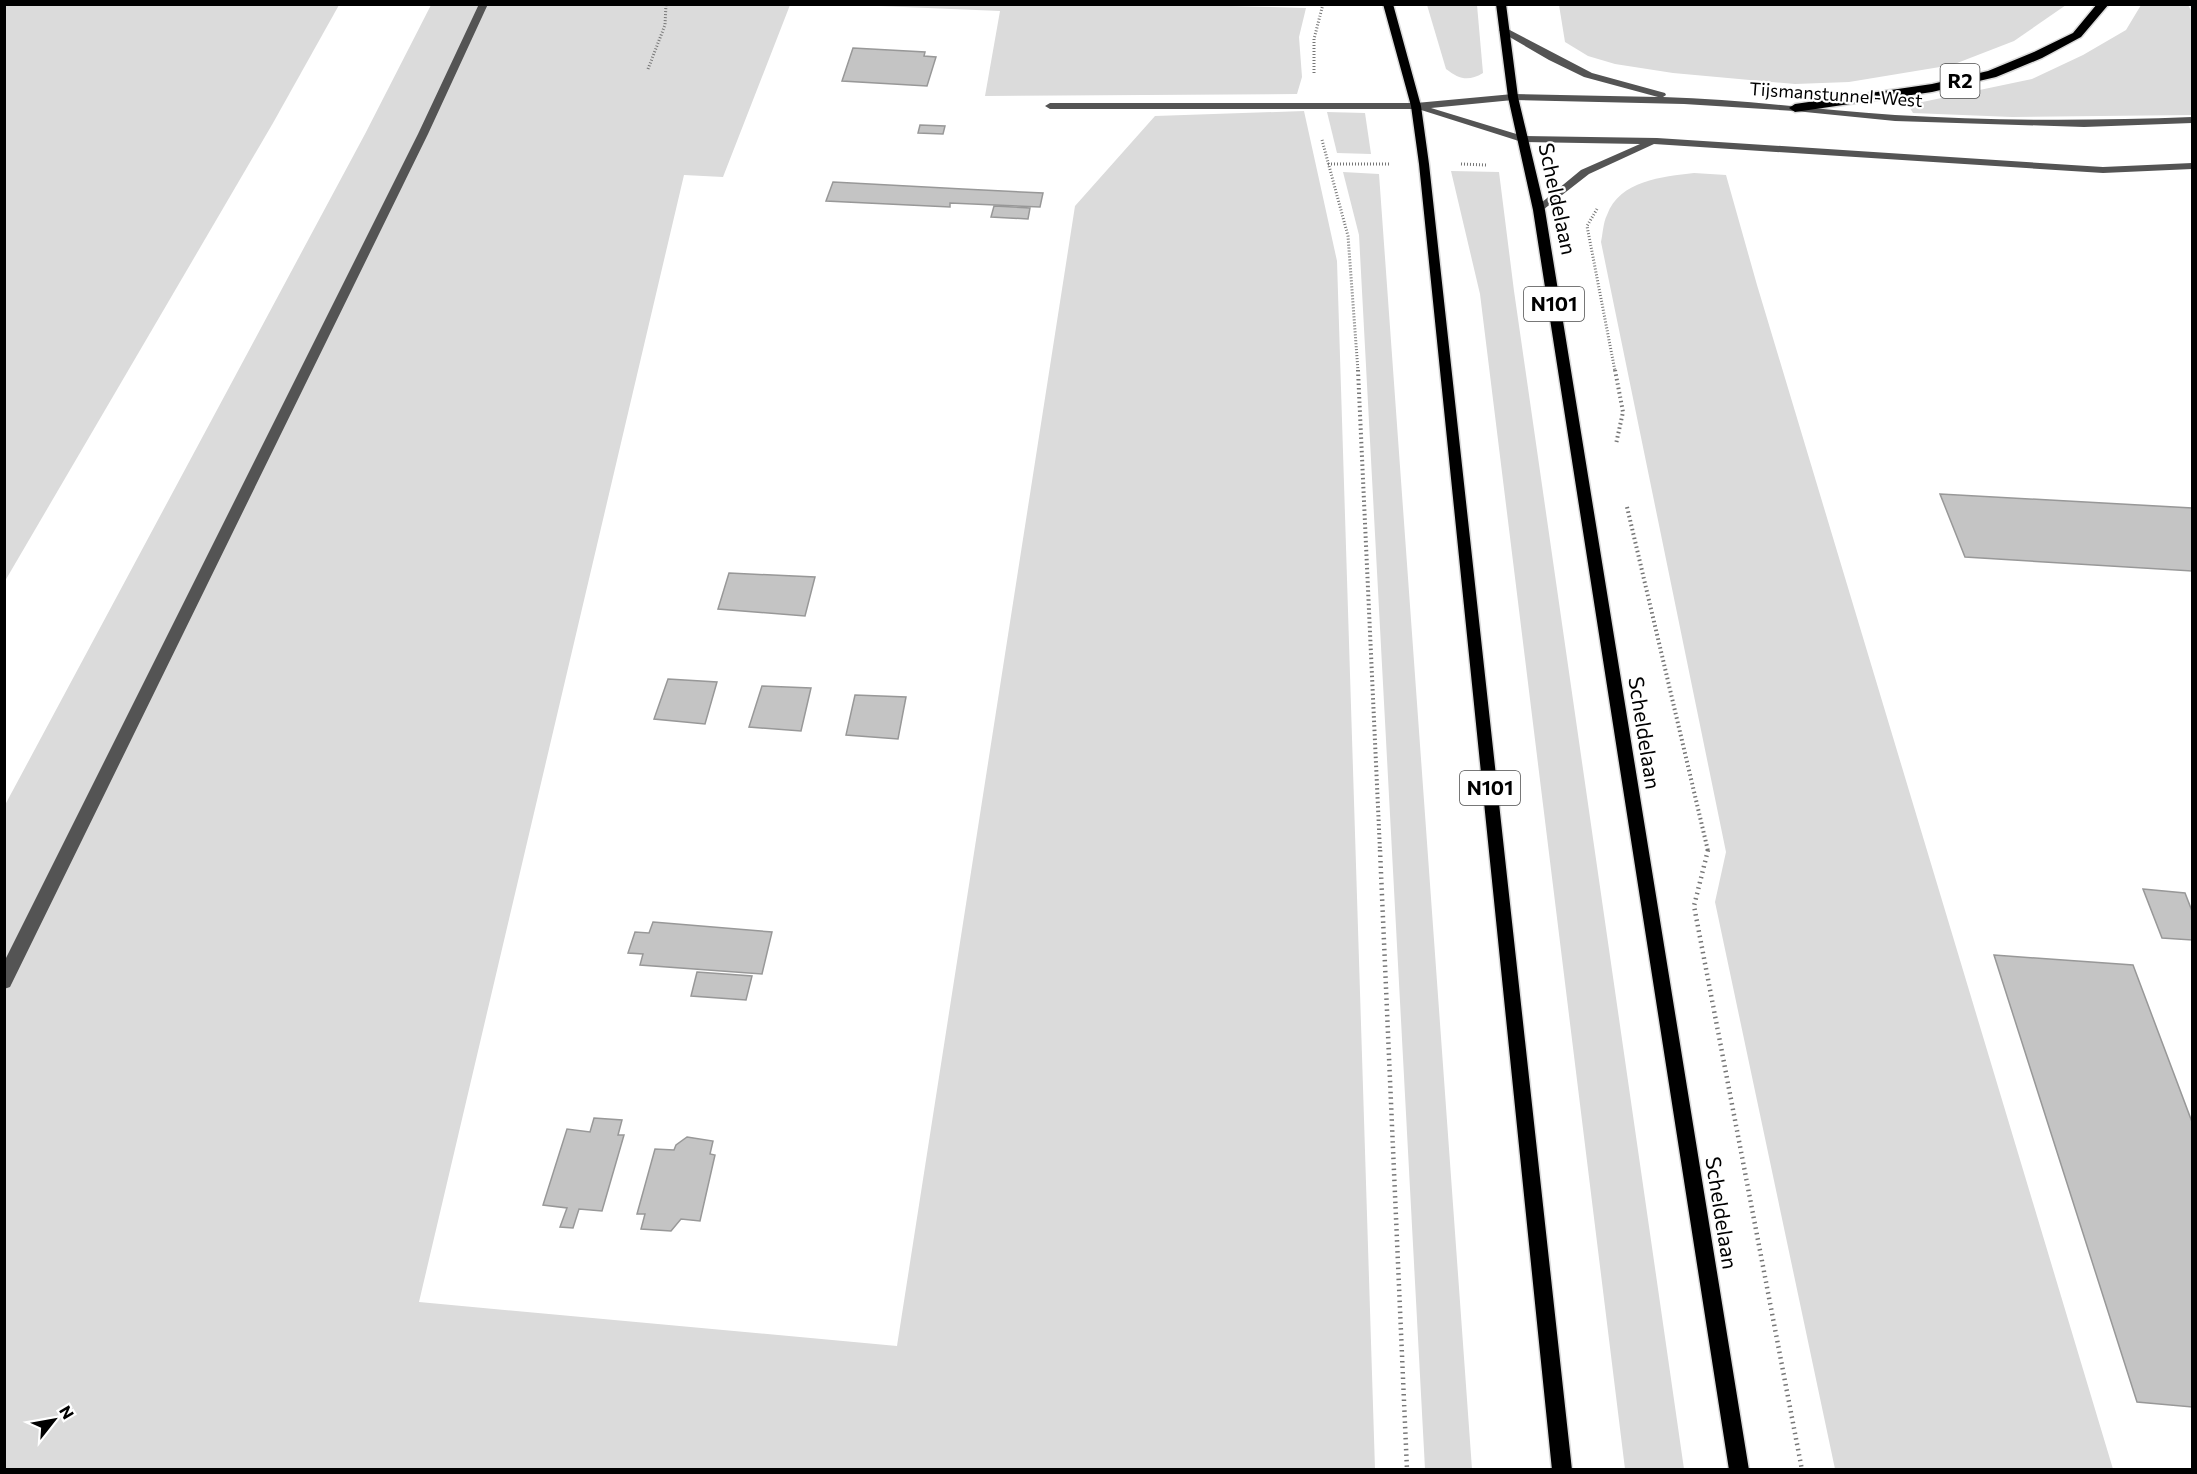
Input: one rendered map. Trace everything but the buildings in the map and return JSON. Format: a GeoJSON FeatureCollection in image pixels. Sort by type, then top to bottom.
{"type":"FeatureCollection","features":[{"type":"Feature","properties":{"kind":"highway","name":"R2"},"geometry":{"type":"LineString","coordinates":[[1795,108],[1932,88],[1992,74],[2038,55],[2077,35],[2104,4]]}},
{"type":"Feature","properties":{"kind":"main road","name":"N101"},"geometry":{"type":"LineString","coordinates":[[1388,4],[1416,106],[1428,199],[1562,1470]]}},
{"type":"Feature","properties":{"kind":"main road","name":"Scheldelaan"},"geometry":{"type":"LineString","coordinates":[[1501,4],[1513,97],[1539,210],[1739,1470]]}},
{"type":"Feature","properties":{"kind":"street"},"geometry":{"type":"LineString","coordinates":[[4,981],[423,134],[484,4]]}},
{"type":"Feature","properties":{"kind":"street"},"geometry":{"type":"LineString","coordinates":[[1504,30],[1552,58],[1588,75],[1684,101]]}},
{"type":"Feature","properties":{"kind":"street","name":"Tijsmanstunnel-West"},"geometry":{"type":"LineString","coordinates":[[1416,106],[1513,97],[1684,101],[1795,108],[1907,119],[2084,124],[2193,120]]}},
{"type":"Feature","properties":{"kind":"street"},"geometry":{"type":"LineString","coordinates":[[1050,106],[1416,106],[1522,139],[1656,141],[1826,154],[2103,170],[2193,166]]}},
{"type":"Feature","properties":{"kind":"street"},"geometry":{"type":"LineString","coordinates":[[1539,210],[1585,172],[1656,141]]}},
{"type":"Feature","properties":{"kind":"path"},"geometry":{"type":"LineString","coordinates":[[648,69],[665,25],[666,4]]}},
{"type":"Feature","properties":{"kind":"path"},"geometry":{"type":"LineString","coordinates":[[1323,4],[1314,39],[1314,106],[1348,236],[1358,360],[1407,1470]]}},
{"type":"Feature","properties":{"kind":"path"},"geometry":{"type":"LineString","coordinates":[[1599,207],[1587,226],[1623,412],[1614,454]]}},
{"type":"Feature","properties":{"kind":"path"},"geometry":{"type":"LineString","coordinates":[[1625,500],[1709,848],[1694,906],[1802,1470]]}},
{"type":"Feature","properties":{"kind":"shaded area"},"geometry":{"type":"Polygon","coordinates":[[[5,4],[339,5],[273,123],[5,581],[5,4]]]}},
{"type":"Feature","properties":{"kind":"shaded area"},"geometry":{"type":"Polygon","coordinates":[[[1559,4],[2066,5],[2014,41],[1952,65],[1849,82],[1795,84],[1673,73],[1615,64],[1588,56],[1565,42],[1559,4]]]}},
{"type":"Feature","properties":{"kind":"shaded area"},"geometry":{"type":"Polygon","coordinates":[[[431,5],[790,5],[723,177],[684,175],[419,1302],[897,1346],[1075,206],[1155,116],[1304,111],[1337,261],[1375,1469],[5,1470],[5,805],[365,134],[431,5]]]}},
{"type":"Feature","properties":{"kind":"shaded area"},"geometry":{"type":"Polygon","coordinates":[[[855,5],[1190,5],[1306,8],[1299,37],[1302,77],[1297,94],[985,96],[1000,11],[855,5]]]}},
{"type":"Feature","properties":{"kind":"shaded area"},"geometry":{"type":"Polygon","coordinates":[[[1427,5],[1477,5],[1483,73],[1473,78],[1464,78],[1446,69],[1427,5]]]}},
{"type":"Feature","properties":{"kind":"shaded area"},"geometry":{"type":"Polygon","coordinates":[[[2141,5],[2188,5],[2192,12],[2192,115],[2012,117],[1913,113],[1908,105],[2032,79],[2083,55],[2126,30],[2141,5]]]}},
{"type":"Feature","properties":{"kind":"shaded area"},"geometry":{"type":"Polygon","coordinates":[[[1327,112],[1365,113],[1371,154],[1337,153],[1327,112]]]}},
{"type":"Feature","properties":{"kind":"shaded area"},"geometry":{"type":"Polygon","coordinates":[[[1451,171],[1499,172],[1514,291],[1684,1469],[1625,1469],[1480,294],[1451,171]]]}},
{"type":"Feature","properties":{"kind":"shaded area"},"geometry":{"type":"Polygon","coordinates":[[[1343,172],[1379,174],[1472,1469],[1425,1469],[1359,235],[1343,172]]]}},
{"type":"Feature","properties":{"kind":"shaded area"},"geometry":{"type":"Polygon","coordinates":[[[1694,173],[1726,175],[1757,285],[2113,1469],[1835,1469],[1715,902],[1726,852],[1601,242],[1607,215],[1613,203],[1622,194],[1643,182],[1694,173]]]}}]}
